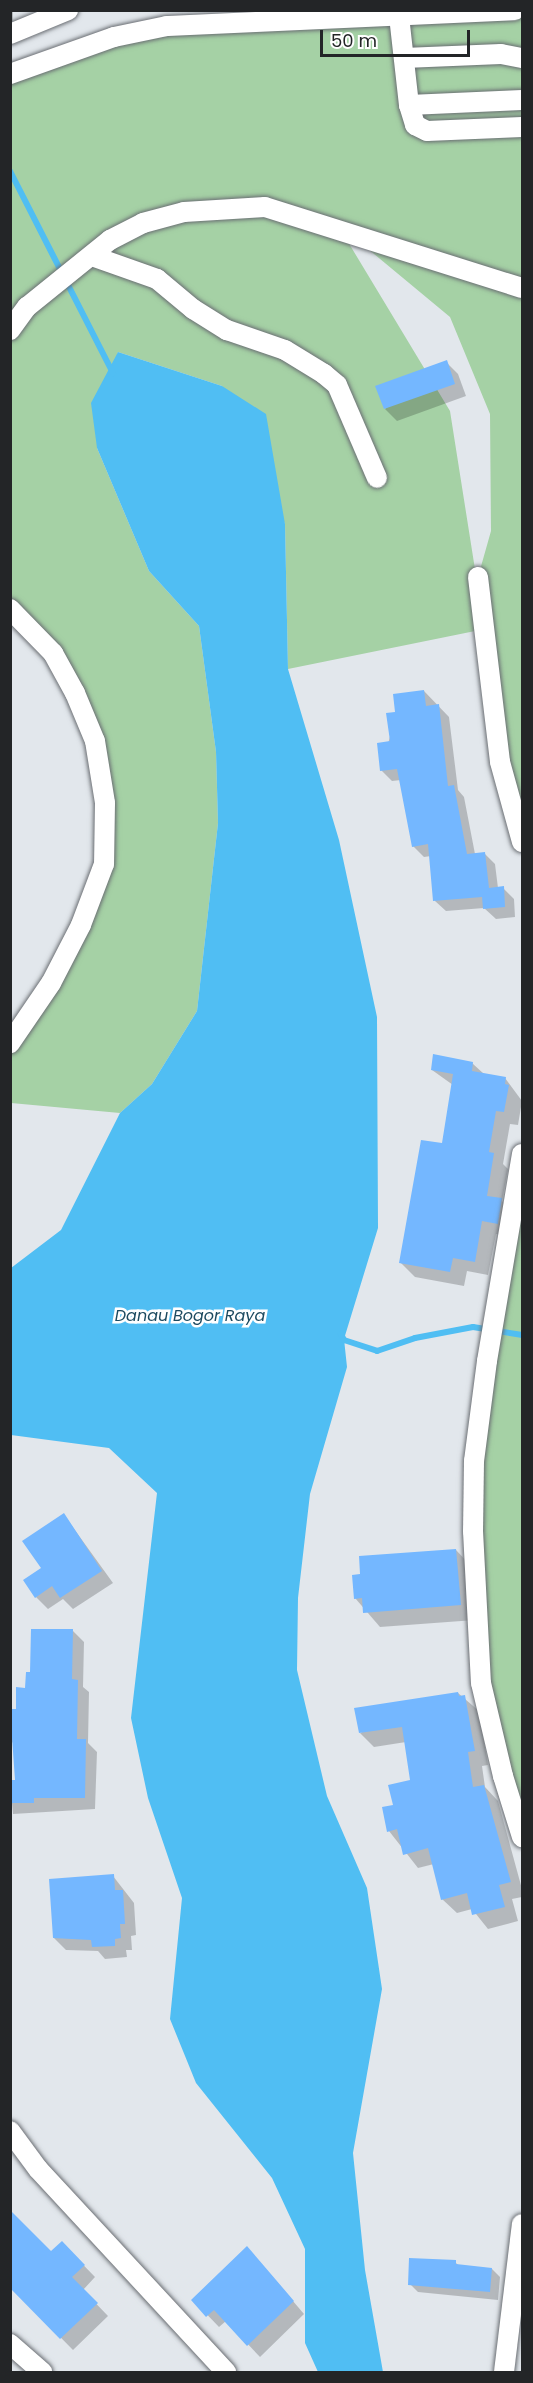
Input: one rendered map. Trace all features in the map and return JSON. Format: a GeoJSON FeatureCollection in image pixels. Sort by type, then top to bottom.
{"type":"FeatureCollection","features":[{"type":"Feature","properties":{"kind":"street"},"geometry":{"type":"LineString","coordinates":[[10,34],[68,10]]}},
{"type":"Feature","properties":{"kind":"street"},"geometry":{"type":"LineString","coordinates":[[10,74],[114,37],[167,26],[522,11]]}},
{"type":"Feature","properties":{"kind":"street"},"geometry":{"type":"LineString","coordinates":[[399,16],[409,105],[415,125],[427,131],[522,127]]}},
{"type":"Feature","properties":{"kind":"street"},"geometry":{"type":"LineString","coordinates":[[404,58],[501,54],[522,58]]}},
{"type":"Feature","properties":{"kind":"street"},"geometry":{"type":"LineString","coordinates":[[409,105],[522,100]]}},
{"type":"Feature","properties":{"kind":"street"},"geometry":{"type":"LineString","coordinates":[[10,330],[27,307],[110,240],[143,223],[184,212],[265,207],[522,288]]}},
{"type":"Feature","properties":{"kind":"street"},"geometry":{"type":"LineString","coordinates":[[89,257],[157,279],[193,309],[228,330],[285,350],[324,374],[338,385],[376,478]]}},
{"type":"Feature","properties":{"kind":"street"},"geometry":{"type":"LineString","coordinates":[[478,577],[500,762],[522,842]]}},
{"type":"Feature","properties":{"kind":"street"},"geometry":{"type":"LineString","coordinates":[[10,609],[52,653],[75,693],[95,741],[105,803],[104,864],[81,925],[51,984],[10,1043]]}},
{"type":"Feature","properties":{"kind":"street"},"geometry":{"type":"LineString","coordinates":[[522,1154],[487,1361],[474,1461],[475,1618],[481,1683],[502,1776],[522,1837]]}},
{"type":"Feature","properties":{"kind":"street"},"geometry":{"type":"LineString","coordinates":[[10,2131],[38,2169],[226,2373]]}},
{"type":"Feature","properties":{"kind":"street"},"geometry":{"type":"LineString","coordinates":[[504,2373],[522,2224]]}},
{"type":"Feature","properties":{"kind":"street"},"geometry":{"type":"LineString","coordinates":[[10,2344],[42,2373]]}},
{"type":"Feature","properties":{"kind":"green space"},"geometry":{"type":"Polygon","coordinates":[[[522,11],[522,841],[485,629],[288,669],[285,524],[222,386],[118,352],[97,448],[149,571],[199,626],[216,752],[218,823],[197,1011],[152,1084],[120,1113],[11,1103],[11,1043],[103,864],[95,741],[53,653],[11,609],[10,74],[114,37],[522,11]],[[342,232],[450,411],[480,601],[478,577],[491,531],[490,414],[450,317],[350,234],[342,232]]]}},
{"type":"Feature","properties":{"kind":"green space"},"geometry":{"type":"Polygon","coordinates":[[[522,1154],[522,1837],[475,1618],[487,1361],[522,1154]]]}},
{"type":"Feature","properties":{"kind":"water","name":"Danau Bogor Raya"},"geometry":{"type":"Polygon","coordinates":[[[118,352],[222,386],[266,414],[285,524],[288,669],[339,840],[377,1017],[378,1228],[344,1339],[347,1367],[310,1494],[298,1598],[297,1670],[327,1796],[367,1888],[382,1989],[353,2153],[365,2270],[383,2372],[318,2372],[305,2343],[305,2249],[272,2178],[196,2083],[170,2019],[182,1898],[148,1798],[131,1718],[157,1493],[109,1448],[11,1435],[11,1268],[61,1230],[120,1113],[152,1084],[197,1011],[218,823],[216,752],[199,626],[149,571],[97,448],[91,403],[118,352]]]}},
{"type":"Feature","properties":{"kind":"building"},"geometry":{"type":"Polygon","coordinates":[[[447,360],[455,384],[384,409],[375,386],[447,360]]]}},
{"type":"Feature","properties":{"kind":"building"},"geometry":{"type":"Polygon","coordinates":[[[424,690],[426,706],[439,704],[448,786],[454,785],[467,854],[485,852],[489,888],[504,886],[505,907],[483,909],[482,897],[433,901],[428,844],[412,847],[397,769],[380,771],[377,743],[390,741],[386,713],[395,712],[393,694],[424,690]]]}},
{"type":"Feature","properties":{"kind":"building"},"geometry":{"type":"Polygon","coordinates":[[[433,1054],[473,1062],[472,1071],[506,1077],[505,1084],[509,1085],[504,1112],[496,1111],[489,1152],[494,1153],[487,1196],[502,1198],[498,1224],[482,1221],[475,1262],[453,1258],[450,1272],[399,1263],[421,1140],[442,1143],[453,1074],[431,1070],[433,1054]]]}},
{"type":"Feature","properties":{"kind":"building"},"geometry":{"type":"Polygon","coordinates":[[[64,1513],[102,1571],[60,1598],[52,1586],[35,1598],[23,1580],[41,1568],[22,1541],[64,1513]]]}},
{"type":"Feature","properties":{"kind":"building"},"geometry":{"type":"Polygon","coordinates":[[[456,1549],[461,1605],[363,1613],[362,1598],[354,1599],[352,1575],[360,1574],[359,1556],[456,1549]]]}},
{"type":"Feature","properties":{"kind":"building"},"geometry":{"type":"Polygon","coordinates":[[[31,1629],[73,1629],[72,1679],[78,1680],[77,1739],[86,1739],[85,1798],[34,1798],[34,1803],[10,1803],[10,1780],[15,1780],[10,1709],[16,1709],[16,1687],[25,1688],[26,1672],[30,1672],[31,1629]]]}},
{"type":"Feature","properties":{"kind":"building"},"geometry":{"type":"Polygon","coordinates":[[[458,1692],[459,1696],[465,1695],[475,1751],[468,1752],[473,1787],[484,1785],[511,1882],[499,1885],[505,1907],[472,1915],[467,1893],[441,1900],[428,1848],[403,1855],[397,1829],[387,1832],[382,1807],[393,1805],[388,1785],[410,1780],[402,1727],[359,1733],[354,1708],[458,1692]]]}},
{"type":"Feature","properties":{"kind":"building"},"geometry":{"type":"Polygon","coordinates":[[[114,1874],[115,1890],[123,1890],[125,1924],[120,1924],[121,1938],[115,1939],[115,1946],[92,1947],[91,1940],[53,1938],[49,1879],[114,1874]]]}},
{"type":"Feature","properties":{"kind":"building"},"geometry":{"type":"Polygon","coordinates":[[[10,2210],[51,2251],[62,2241],[85,2265],[72,2277],[98,2303],[60,2339],[10,2288],[10,2210]]]}},
{"type":"Feature","properties":{"kind":"building"},"geometry":{"type":"Polygon","coordinates":[[[247,2246],[294,2301],[247,2346],[214,2310],[206,2317],[191,2300],[247,2246]]]}},
{"type":"Feature","properties":{"kind":"building"},"geometry":{"type":"Polygon","coordinates":[[[409,2258],[456,2260],[456,2264],[492,2268],[490,2292],[408,2285],[409,2258]]]}},
{"type":"Feature","properties":{"kind":"waterway"},"geometry":{"type":"LineString","coordinates":[[10,171],[113,373]]}},
{"type":"Feature","properties":{"kind":"waterway"},"geometry":{"type":"LineString","coordinates":[[341,1334],[344,1340],[377,1351],[415,1338],[473,1327],[522,1335]]}}]}
